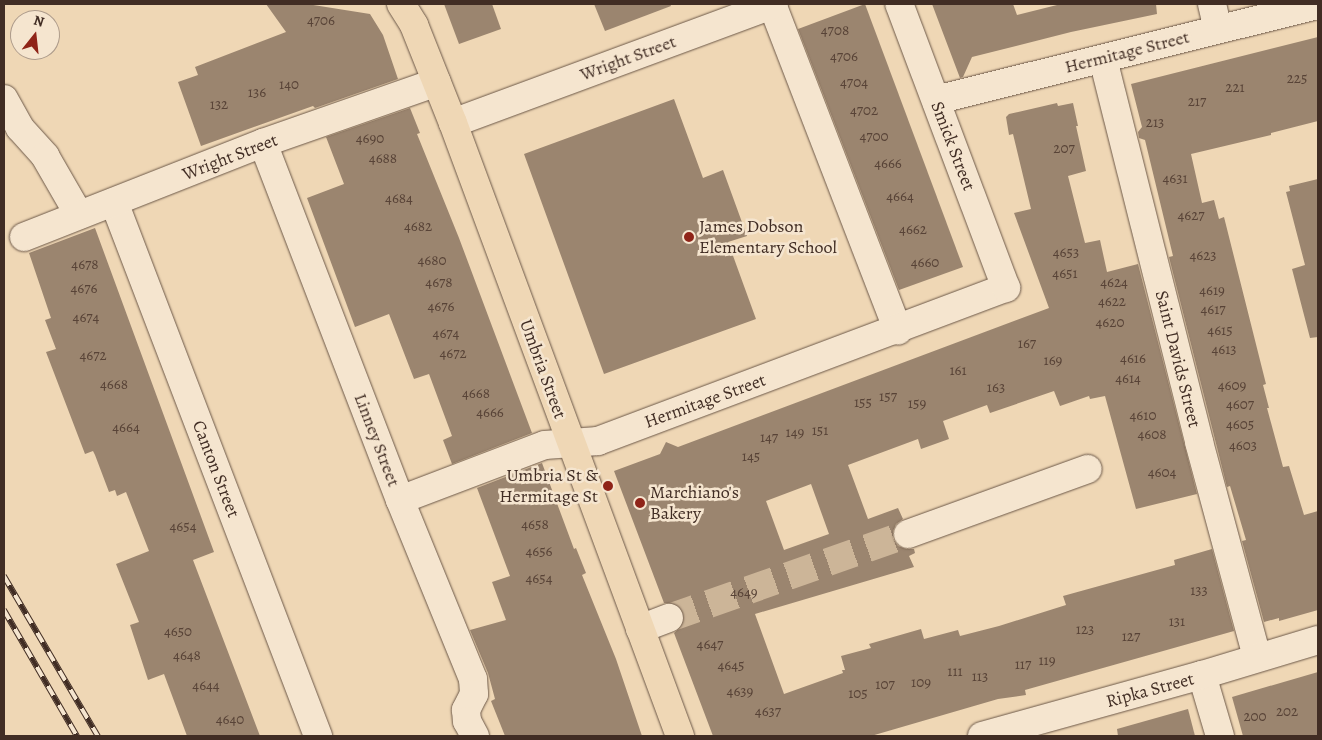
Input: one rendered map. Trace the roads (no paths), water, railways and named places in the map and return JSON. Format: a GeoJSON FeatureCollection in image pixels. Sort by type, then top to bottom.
{"type":"FeatureCollection","features":[{"type":"Feature","properties":{"kind":"main road","name":"Umbria Street"},"geometry":{"type":"LineString","coordinates":[[401,4],[414,25],[453,123],[680,736]]}},
{"type":"Feature","properties":{"kind":"street","name":"Wright Street"},"geometry":{"type":"LineString","coordinates":[[453,123],[773,4]]}},
{"type":"Feature","properties":{"kind":"street"},"geometry":{"type":"LineString","coordinates":[[773,4],[898,330]]}},
{"type":"Feature","properties":{"kind":"street","name":"Smick Street"},"geometry":{"type":"LineString","coordinates":[[899,4],[1006,288]]}},
{"type":"Feature","properties":{"kind":"street","name":"Hermitage Street"},"geometry":{"type":"LineString","coordinates":[[936,100],[1102,59],[1215,16],[1318,5]]}},
{"type":"Feature","properties":{"kind":"street","name":"Saint Davids Street"},"geometry":{"type":"LineString","coordinates":[[1102,59],[1199,442],[1257,658]]}},
{"type":"Feature","properties":{"kind":"street","name":"Wright Street"},"geometry":{"type":"LineString","coordinates":[[24,237],[263,143],[437,82]]}},
{"type":"Feature","properties":{"kind":"street"},"geometry":{"type":"LineString","coordinates":[[4,98],[20,128],[45,156],[79,215]]}},
{"type":"Feature","properties":{"kind":"street","name":"Linney Street"},"geometry":{"type":"LineString","coordinates":[[263,143],[400,500],[473,678],[474,694],[466,710],[467,721],[475,736]]}},
{"type":"Feature","properties":{"kind":"street","name":"Canton Street"},"geometry":{"type":"LineString","coordinates":[[114,202],[318,736]]}},
{"type":"Feature","properties":{"kind":"street","name":"Hermitage Street"},"geometry":{"type":"LineString","coordinates":[[400,500],[545,445],[598,441],[1006,288]]}},
{"type":"Feature","properties":{"kind":"street"},"geometry":{"type":"LineString","coordinates":[[908,534],[1088,469]]}},
{"type":"Feature","properties":{"kind":"street"},"geometry":{"type":"LineString","coordinates":[[640,629],[669,618]]}},
{"type":"Feature","properties":{"kind":"street","name":"Ripka Street"},"geometry":{"type":"LineString","coordinates":[[982,736],[1202,676],[1318,640]]}},
{"type":"Feature","properties":{"kind":"street"},"geometry":{"type":"LineString","coordinates":[[1202,676],[1220,736]]}},
{"type":"Feature","properties":{"kind":"tunnel"},"geometry":{"type":"LineString","coordinates":[[669,618],[908,534]]}},
{"type":"Feature","properties":{"kind":"railway"},"geometry":{"type":"LineString","coordinates":[[4,576],[98,736]]}},
{"type":"Feature","properties":{"kind":"railway"},"geometry":{"type":"LineString","coordinates":[[4,610],[77,736]]}},
{"type":"Feature","properties":{"kind":"place","name":"James Dobson Elementary School"},"geometry":{"type":"Point","coordinates":[689,237]}},
{"type":"Feature","properties":{"kind":"place","name":"Umbria St & Hermitage St"},"geometry":{"type":"Point","coordinates":[608,486]}},
{"type":"Feature","properties":{"kind":"place","name":"Marchiano's Bakery"},"geometry":{"type":"Point","coordinates":[640,503]}}]}
